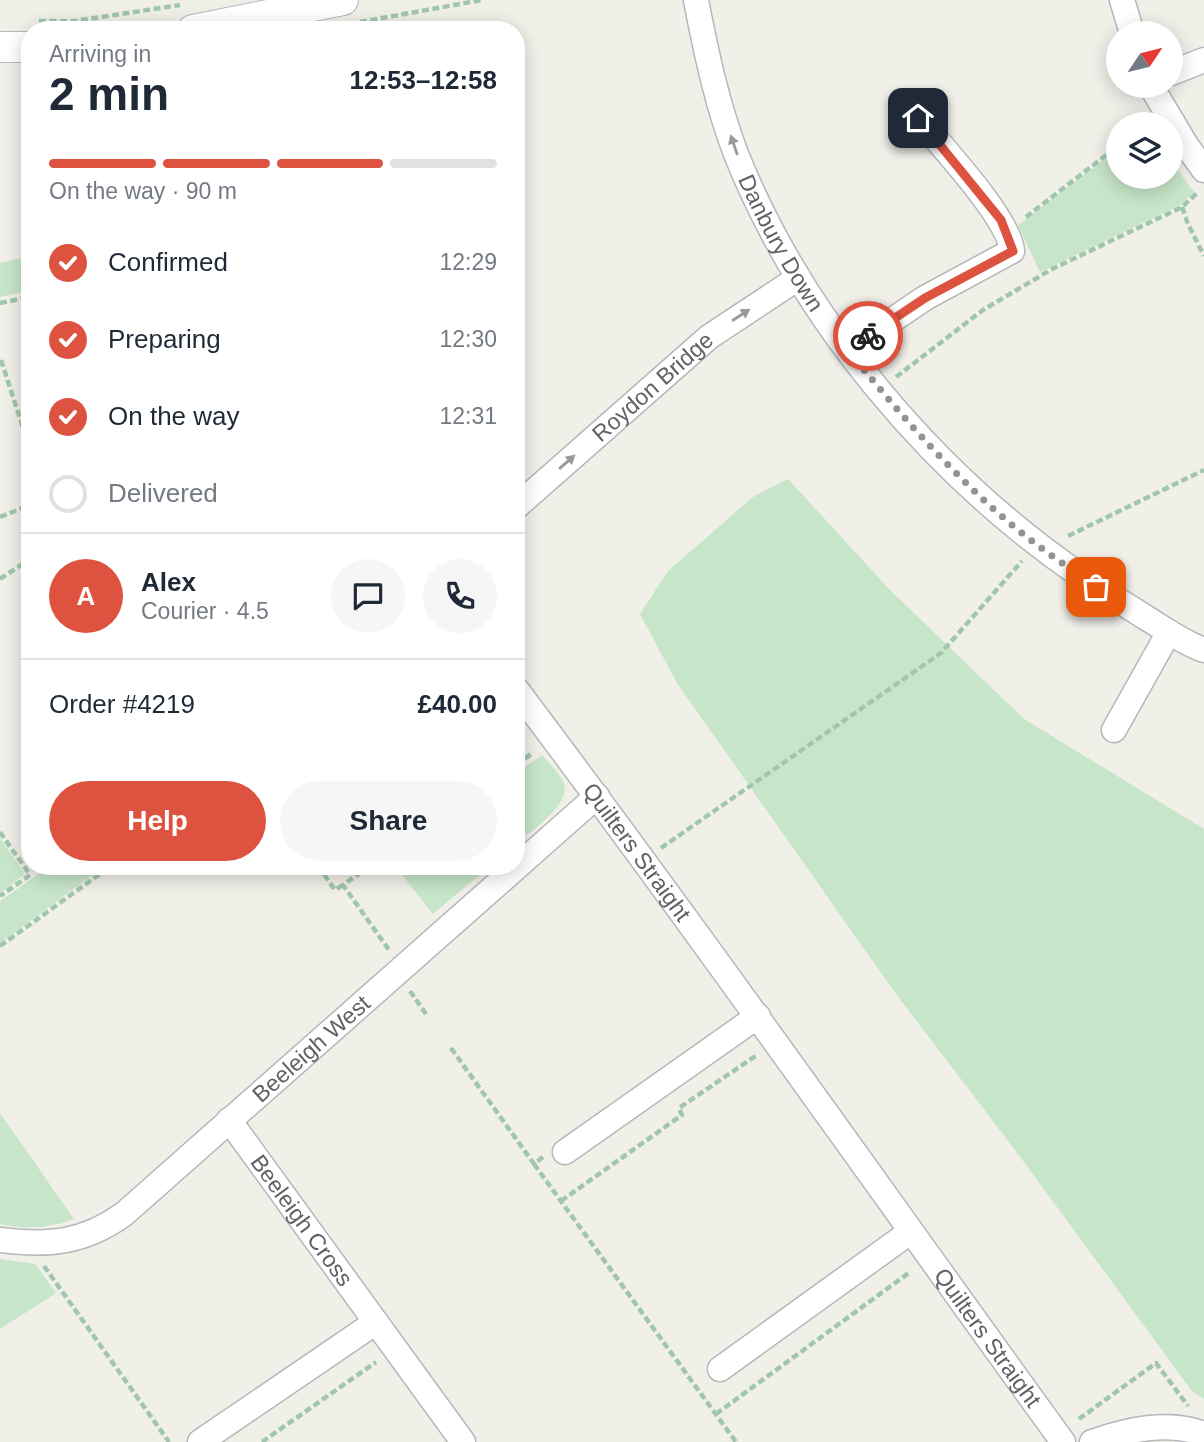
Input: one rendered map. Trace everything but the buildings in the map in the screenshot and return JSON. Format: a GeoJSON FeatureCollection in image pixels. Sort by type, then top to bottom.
{"type":"FeatureCollection","features":[{"type":"Feature","properties":{"kind":"street","name":"Danbury Down"},"geometry":{"type":"LineString","coordinates":[[696,0],[706,56],[736,153],[798,278],[848,350],[920,436],[997,513],[1075,573],[1169,632],[1204,650]]}},
{"type":"Feature","properties":{"kind":"street"},"geometry":{"type":"LineString","coordinates":[[1122,0],[1128,21]]}},
{"type":"Feature","properties":{"kind":"street"},"geometry":{"type":"LineString","coordinates":[[189,17],[345,12]]}},
{"type":"Feature","properties":{"kind":"street"},"geometry":{"type":"LineString","coordinates":[[0,47],[21,39]]}},
{"type":"Feature","properties":{"kind":"street"},"geometry":{"type":"LineString","coordinates":[[1183,68],[1204,60]]}},
{"type":"Feature","properties":{"kind":"street"},"geometry":{"type":"LineString","coordinates":[[1158,98],[1186,145],[1198,176]]}},
{"type":"Feature","properties":{"kind":"street"},"geometry":{"type":"LineString","coordinates":[[848,350],[925,298],[1013,251],[1001,220],[918,118]]}},
{"type":"Feature","properties":{"kind":"street","name":"Roydon Bridge"},"geometry":{"type":"LineString","coordinates":[[525,499],[709,337],[798,278]]}},
{"type":"Feature","properties":{"kind":"street"},"geometry":{"type":"LineString","coordinates":[[1114,730],[1169,632]]}},
{"type":"Feature","properties":{"kind":"street","name":"Quilters Straight"},"geometry":{"type":"LineString","coordinates":[[525,701],[758,1016],[910,1232],[1063,1442]]}},
{"type":"Feature","properties":{"kind":"street","name":"Beeleigh West"},"geometry":{"type":"LineString","coordinates":[[525,859],[597,796]]}},
{"type":"Feature","properties":{"kind":"street","name":"Beeleigh West"},"geometry":{"type":"LineString","coordinates":[[0,1240],[34,1244],[59,1242],[107,1227],[507,875]]}},
{"type":"Feature","properties":{"kind":"street"},"geometry":{"type":"LineString","coordinates":[[555,1154],[758,1016]]}},
{"type":"Feature","properties":{"kind":"street","name":"Beeleigh Cross"},"geometry":{"type":"LineString","coordinates":[[229,1120],[463,1442]]}},
{"type":"Feature","properties":{"kind":"street"},"geometry":{"type":"LineString","coordinates":[[720,1369],[910,1232]]}},
{"type":"Feature","properties":{"kind":"street"},"geometry":{"type":"LineString","coordinates":[[200,1442],[376,1322]]}},
{"type":"Feature","properties":{"kind":"street"},"geometry":{"type":"LineString","coordinates":[[1092,1442],[1120,1432],[1162,1427],[1192,1429],[1204,1434]]}},
{"type":"Feature","properties":{"kind":"path"},"geometry":{"type":"LineString","coordinates":[[345,12],[482,0]]}},
{"type":"Feature","properties":{"kind":"path"},"geometry":{"type":"LineString","coordinates":[[75,21],[189,17]]}},
{"type":"Feature","properties":{"kind":"path"},"geometry":{"type":"LineString","coordinates":[[1017,223],[1106,155]]}},
{"type":"Feature","properties":{"kind":"path"},"geometry":{"type":"LineString","coordinates":[[890,381],[984,310],[1052,269],[1182,207],[1198,192],[1198,176]]}},
{"type":"Feature","properties":{"kind":"path"},"geometry":{"type":"LineString","coordinates":[[1182,207],[1204,256]]}},
{"type":"Feature","properties":{"kind":"path"},"geometry":{"type":"LineString","coordinates":[[0,303],[21,299]]}},
{"type":"Feature","properties":{"kind":"path"},"geometry":{"type":"LineString","coordinates":[[1,360],[21,421]]}},
{"type":"Feature","properties":{"kind":"path"},"geometry":{"type":"LineString","coordinates":[[1064,538],[1204,470]]}},
{"type":"Feature","properties":{"kind":"path"},"geometry":{"type":"LineString","coordinates":[[0,517],[21,509]]}},
{"type":"Feature","properties":{"kind":"path"},"geometry":{"type":"LineString","coordinates":[[658,851],[941,653],[1027,555]]}},
{"type":"Feature","properties":{"kind":"path"},"geometry":{"type":"LineString","coordinates":[[0,579],[21,565]]}},
{"type":"Feature","properties":{"kind":"path"},"geometry":{"type":"LineString","coordinates":[[0,832],[21,862]]}},
{"type":"Feature","properties":{"kind":"path"},"geometry":{"type":"LineString","coordinates":[[0,896],[30,875]]}},
{"type":"Feature","properties":{"kind":"path"},"geometry":{"type":"LineString","coordinates":[[0,946],[99,875]]}},
{"type":"Feature","properties":{"kind":"path"},"geometry":{"type":"LineString","coordinates":[[324,875],[335,890],[357,875]]}},
{"type":"Feature","properties":{"kind":"path"},"geometry":{"type":"LineString","coordinates":[[343,885],[393,956]]}},
{"type":"Feature","properties":{"kind":"path"},"geometry":{"type":"LineString","coordinates":[[404,981],[426,1014]]}},
{"type":"Feature","properties":{"kind":"path"},"geometry":{"type":"LineString","coordinates":[[451,1048],[736,1442]]}},
{"type":"Feature","properties":{"kind":"path"},"geometry":{"type":"LineString","coordinates":[[561,1201],[682,1115],[679,1108],[765,1049]]}},
{"type":"Feature","properties":{"kind":"path"},"geometry":{"type":"LineString","coordinates":[[534,1164],[555,1154]]}},
{"type":"Feature","properties":{"kind":"path"},"geometry":{"type":"LineString","coordinates":[[38,1259],[169,1442]]}},
{"type":"Feature","properties":{"kind":"path"},"geometry":{"type":"LineString","coordinates":[[716,1414],[920,1265]]}},
{"type":"Feature","properties":{"kind":"path"},"geometry":{"type":"LineString","coordinates":[[262,1442],[377,1362]]}},
{"type":"Feature","properties":{"kind":"green space"},"geometry":{"type":"Polygon","coordinates":[[[1106,158],[1106,189],[1183,189],[1183,177],[1194,192],[1180,205],[1040,272],[1018,225],[1106,158]]]}},
{"type":"Feature","properties":{"kind":"green space"},"geometry":{"type":"Polygon","coordinates":[[[21,258],[21,293],[0,297],[0,263],[21,258]]]}},
{"type":"Feature","properties":{"kind":"green space"},"geometry":{"type":"Polygon","coordinates":[[[788,479],[890,590],[1024,719],[1204,829],[1204,1399],[1192,1391],[1024,1162],[893,990],[677,683],[640,614],[668,571],[753,497],[788,479]]]}},
{"type":"Feature","properties":{"kind":"green space"},"geometry":{"type":"Polygon","coordinates":[[[542,755],[563,781],[565,789],[557,807],[525,836],[525,767],[542,755]]]}},
{"type":"Feature","properties":{"kind":"green space"},"geometry":{"type":"Polygon","coordinates":[[[0,838],[21,868],[21,875],[24,875],[0,893],[0,838]]]}},
{"type":"Feature","properties":{"kind":"green space"},"geometry":{"type":"Polygon","coordinates":[[[37,875],[93,875],[0,943],[0,901],[37,875]]]}},
{"type":"Feature","properties":{"kind":"green space"},"geometry":{"type":"Polygon","coordinates":[[[402,875],[479,875],[433,914],[402,875]]]}},
{"type":"Feature","properties":{"kind":"green space"},"geometry":{"type":"Polygon","coordinates":[[[0,1113],[74,1219],[37,1227],[0,1224],[0,1113]]]}},
{"type":"Feature","properties":{"kind":"green space"},"geometry":{"type":"Polygon","coordinates":[[[0,1259],[35,1264],[56,1293],[0,1329],[0,1259]]]}},
{"type":"Feature","properties":{"kind":"way so far"},"geometry":{"type":"LineString","coordinates":[[868,336],[848,350],[920,436],[997,513],[1096,587]]}},
{"type":"Feature","properties":{"kind":"route"},"geometry":{"type":"LineString","coordinates":[[868,336],[925,298],[1013,251],[1001,220],[918,118]]}}]}
